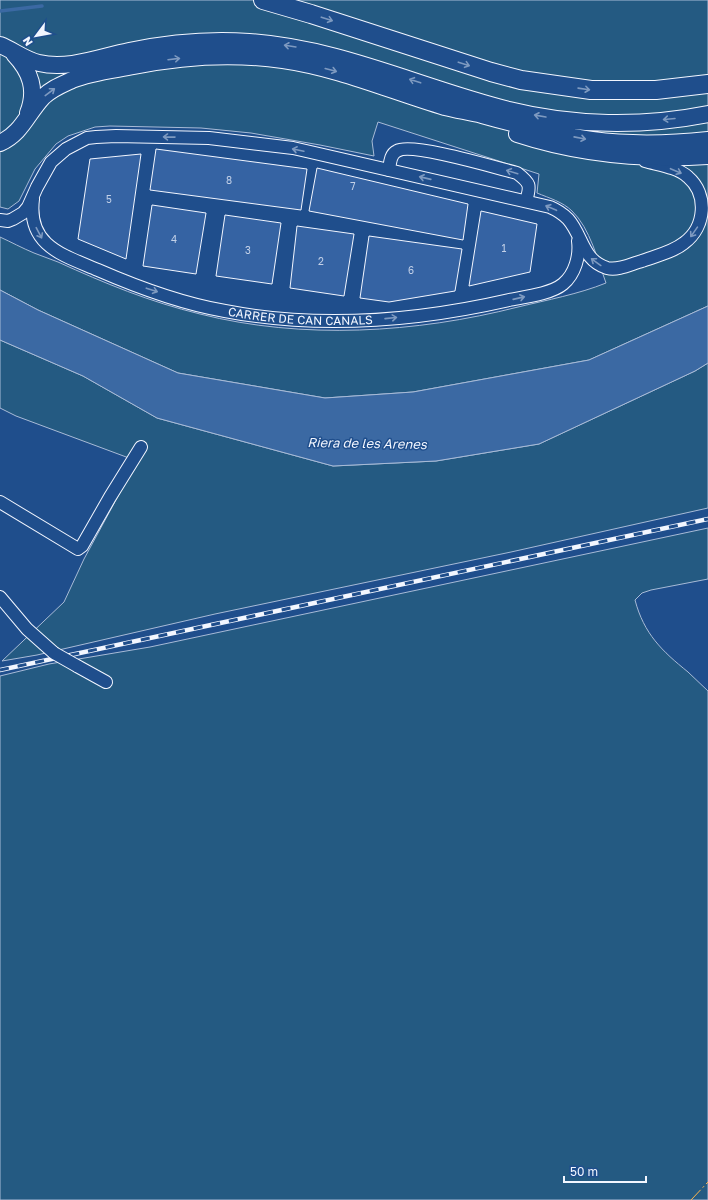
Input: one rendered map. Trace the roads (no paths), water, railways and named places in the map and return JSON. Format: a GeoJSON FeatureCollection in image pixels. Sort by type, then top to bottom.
{"type":"FeatureCollection","features":[{"type":"Feature","properties":{"kind":"highway"},"geometry":{"type":"LineString","coordinates":[[263,0],[491,72],[521,80],[591,90],[656,90],[708,84]]}},
{"type":"Feature","properties":{"kind":"main road"},"geometry":{"type":"LineString","coordinates":[[6,48],[38,63],[57,65],[75,63],[150,47],[189,42],[227,41],[266,43],[305,48],[343,58],[509,110],[556,119],[630,122],[708,114]]}},
{"type":"Feature","properties":{"kind":"main road"},"geometry":{"type":"LineString","coordinates":[[6,48],[27,70],[32,87],[31,104],[25,122]]}},
{"type":"Feature","properties":{"kind":"main road"},"geometry":{"type":"LineString","coordinates":[[0,143],[12,136],[25,122],[47,93],[74,80],[103,72],[159,61],[214,56],[250,57],[305,64],[343,74],[447,107],[546,131],[592,140],[627,143],[708,140]]}},
{"type":"Feature","properties":{"kind":"main road"},"geometry":{"type":"LineString","coordinates":[[447,107],[474,121],[544,142],[598,152],[626,155],[667,157],[708,156]]}},
{"type":"Feature","properties":{"kind":"street","name":"CARRER DE CAN CANALS"},"geometry":{"type":"LineString","coordinates":[[0,220],[8,221],[18,217],[28,207],[45,171],[58,155],[79,141],[96,137],[116,136],[210,138],[293,148],[550,207],[563,214],[571,224],[586,252],[595,262],[614,269],[626,266],[684,243],[697,227],[702,215],[703,203],[701,195],[693,182],[687,176],[672,168],[626,155]]}},
{"type":"Feature","properties":{"kind":"street"},"geometry":{"type":"LineString","coordinates":[[389,170],[392,155],[397,150],[407,148],[429,151],[517,173],[528,181],[529,190],[526,201]]}},
{"type":"Feature","properties":{"kind":"street","name":"CARRER DE CAN CANALS"},"geometry":{"type":"LineString","coordinates":[[33,195],[32,218],[35,226],[43,241],[55,251],[137,285],[183,300],[224,311],[284,318],[333,321],[388,319],[494,304],[545,292],[563,284],[570,276],[578,259],[579,251],[577,236]]}},
{"type":"Feature","properties":{"kind":"street"},"geometry":{"type":"LineString","coordinates":[[0,502],[78,549],[82,546],[141,447]]}},
{"type":"Feature","properties":{"kind":"street"},"geometry":{"type":"LineString","coordinates":[[4,601],[27,629],[54,653],[106,682]]}},
{"type":"Feature","properties":{"kind":"water","name":"Riera de les Arenes"},"geometry":{"type":"Polygon","coordinates":[[[0,290],[38,310],[178,373],[325,398],[413,392],[589,360],[708,306],[708,363],[695,371],[539,444],[436,461],[333,466],[157,418],[83,376],[0,340],[0,290]]]}},
{"type":"Feature","properties":{"kind":"waterway"},"geometry":{"type":"LineString","coordinates":[[0,11],[42,6]]}},
{"type":"Feature","properties":{"kind":"railway"},"geometry":{"type":"LineString","coordinates":[[0,670],[708,519]]}}]}
